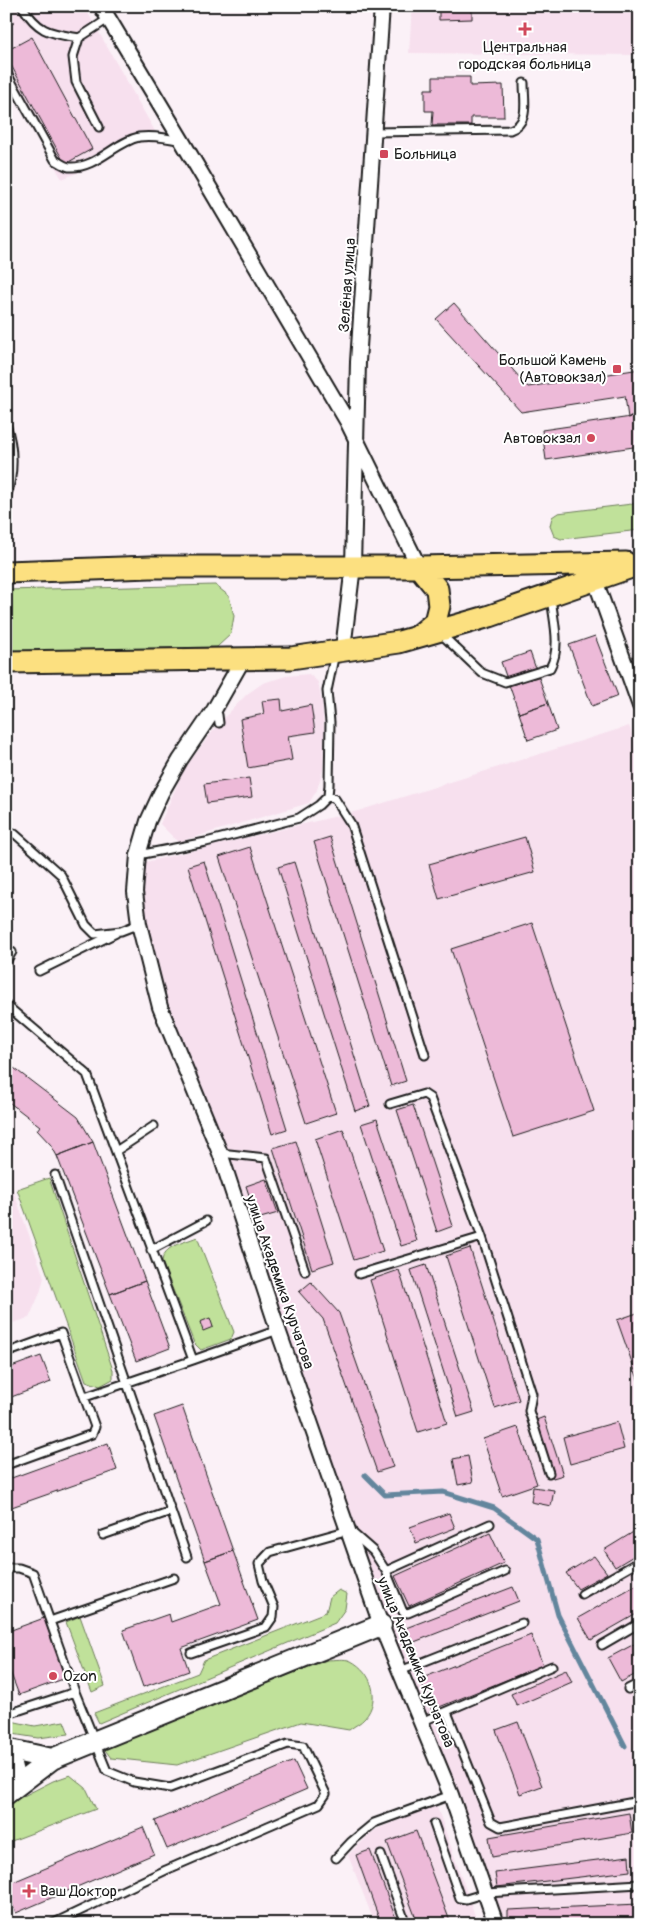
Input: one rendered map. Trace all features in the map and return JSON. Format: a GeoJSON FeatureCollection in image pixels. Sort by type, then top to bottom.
{"type":"FeatureCollection","features":[{"type":"Feature","properties":{"kind":"main road"},"geometry":{"type":"LineString","coordinates":[[6,572],[151,566],[419,567],[640,564]]}},
{"type":"Feature","properties":{"kind":"main road"},"geometry":{"type":"LineString","coordinates":[[6,662],[291,658],[399,642],[438,632],[551,596],[640,564]]}},
{"type":"Feature","properties":{"kind":"main road"},"geometry":{"type":"LineString","coordinates":[[417,637],[435,622],[439,606],[437,589],[419,567]]}},
{"type":"Feature","properties":{"kind":"street"},"geometry":{"type":"LineString","coordinates":[[100,6],[182,141],[356,439],[419,567]]}},
{"type":"Feature","properties":{"kind":"street","name":"Зелёная улица"},"geometry":{"type":"LineString","coordinates":[[339,650],[353,566],[358,362],[382,6]]}},
{"type":"Feature","properties":{"kind":"street"},"geometry":{"type":"LineString","coordinates":[[596,580],[640,706]]}},
{"type":"Feature","properties":{"kind":"street","name":"улица Академика Курчатова"},"geometry":{"type":"LineString","coordinates":[[243,659],[217,717],[180,760],[148,821],[138,855],[135,892],[139,924],[160,1007],[220,1153],[278,1330],[381,1625],[451,1795],[496,1924]]}},
{"type":"Feature","properties":{"kind":"street"},"geometry":{"type":"LineString","coordinates":[[6,1793],[52,1759],[381,1625]]}},
{"type":"Feature","properties":{"kind":"street"},"geometry":{"type":"LineString","coordinates":[[6,1748],[52,1759]]}},
{"type":"Feature","properties":{"kind":"street"},"geometry":{"type":"LineString","coordinates":[[6,1754],[12,1764],[13,1776],[6,1793]]}},
{"type":"Feature","properties":{"kind":"lane"},"geometry":{"type":"LineString","coordinates":[[22,6],[37,26],[51,34],[80,38]]}},
{"type":"Feature","properties":{"kind":"lane"},"geometry":{"type":"LineString","coordinates":[[100,127],[76,82],[73,57],[80,38],[108,19]]}},
{"type":"Feature","properties":{"kind":"lane"},"geometry":{"type":"LineString","coordinates":[[6,72],[55,160],[67,167],[85,164],[111,152],[123,142],[141,137],[182,141]]}},
{"type":"Feature","properties":{"kind":"lane"},"geometry":{"type":"LineString","coordinates":[[373,132],[510,130],[518,127],[524,120],[524,83]]}},
{"type":"Feature","properties":{"kind":"lane"},"geometry":{"type":"LineString","coordinates":[[6,424],[12,453],[10,487],[6,498]]}},
{"type":"Feature","properties":{"kind":"lane"},"geometry":{"type":"LineString","coordinates":[[438,632],[482,673],[505,682],[550,668],[556,649],[551,596]]}},
{"type":"Feature","properties":{"kind":"lane"},"geometry":{"type":"LineString","coordinates":[[138,855],[206,842],[299,818],[328,796],[330,722],[327,691],[339,650]]}},
{"type":"Feature","properties":{"kind":"lane"},"geometry":{"type":"LineString","coordinates":[[328,796],[335,799],[351,824],[425,1055]]}},
{"type":"Feature","properties":{"kind":"lane"},"geometry":{"type":"LineString","coordinates":[[6,832],[15,834],[60,875],[86,925],[94,934],[120,931]]}},
{"type":"Feature","properties":{"kind":"lane"},"geometry":{"type":"LineString","coordinates":[[39,971],[120,931],[139,924]]}},
{"type":"Feature","properties":{"kind":"lane"},"geometry":{"type":"LineString","coordinates":[[6,962],[12,952]]}},
{"type":"Feature","properties":{"kind":"lane"},"geometry":{"type":"LineString","coordinates":[[6,1005],[87,1074],[193,1360]]}},
{"type":"Feature","properties":{"kind":"lane"},"geometry":{"type":"LineString","coordinates":[[390,1104],[424,1094],[430,1098],[482,1237],[532,1394],[529,1411],[549,1473]]}},
{"type":"Feature","properties":{"kind":"lane"},"geometry":{"type":"LineString","coordinates":[[116,1151],[154,1126]]}},
{"type":"Feature","properties":{"kind":"lane"},"geometry":{"type":"LineString","coordinates":[[220,1153],[266,1158],[305,1271]]}},
{"type":"Feature","properties":{"kind":"lane"},"geometry":{"type":"LineString","coordinates":[[55,1175],[187,1557]]}},
{"type":"Feature","properties":{"kind":"lane"},"geometry":{"type":"LineString","coordinates":[[151,1250],[206,1221]]}},
{"type":"Feature","properties":{"kind":"lane"},"geometry":{"type":"LineString","coordinates":[[359,1274],[482,1237]]}},
{"type":"Feature","properties":{"kind":"lane"},"geometry":{"type":"LineString","coordinates":[[85,1397],[278,1330]]}},
{"type":"Feature","properties":{"kind":"lane"},"geometry":{"type":"LineString","coordinates":[[6,1352],[61,1333],[96,1427],[92,1434],[6,1465]]}},
{"type":"Feature","properties":{"kind":"lane"},"geometry":{"type":"LineString","coordinates":[[103,1535],[171,1511]]}},
{"type":"Feature","properties":{"kind":"lane"},"geometry":{"type":"LineString","coordinates":[[386,1571],[490,1524]]}},
{"type":"Feature","properties":{"kind":"lane"},"geometry":{"type":"LineString","coordinates":[[191,1653],[266,1627],[273,1617],[274,1607],[263,1581],[259,1564],[270,1552],[348,1530],[373,1551],[386,1571],[403,1612],[408,1614],[505,1571]]}},
{"type":"Feature","properties":{"kind":"lane"},"geometry":{"type":"LineString","coordinates":[[582,1594],[640,1561]]}},
{"type":"Feature","properties":{"kind":"lane"},"geometry":{"type":"LineString","coordinates":[[6,1568],[19,1568],[33,1573],[75,1692],[107,1771],[134,1782],[170,1788],[288,1744],[302,1746],[326,1794],[319,1804],[166,1870],[52,1924]]}},
{"type":"Feature","properties":{"kind":"lane"},"geometry":{"type":"LineString","coordinates":[[50,1621],[174,1578]]}},
{"type":"Feature","properties":{"kind":"lane"},"geometry":{"type":"LineString","coordinates":[[400,1671],[522,1623]]}},
{"type":"Feature","properties":{"kind":"lane"},"geometry":{"type":"LineString","coordinates":[[602,1645],[640,1623]]}},
{"type":"Feature","properties":{"kind":"lane"},"geometry":{"type":"LineString","coordinates":[[421,1722],[552,1666]]}},
{"type":"Feature","properties":{"kind":"lane"},"geometry":{"type":"LineString","coordinates":[[628,1689],[640,1683]]}},
{"type":"Feature","properties":{"kind":"lane"},"geometry":{"type":"LineString","coordinates":[[8,1714],[75,1692]]}},
{"type":"Feature","properties":{"kind":"lane"},"geometry":{"type":"LineString","coordinates":[[446,1712],[491,1822],[500,1827],[625,1804],[640,1799]]}},
{"type":"Feature","properties":{"kind":"lane"},"geometry":{"type":"LineString","coordinates":[[336,1858],[351,1842],[374,1823],[451,1795]]}},
{"type":"Feature","properties":{"kind":"lane"},"geometry":{"type":"LineString","coordinates":[[434,1824],[460,1898],[466,1899],[486,1893],[640,1884]]}},
{"type":"Feature","properties":{"kind":"lane"},"geometry":{"type":"LineString","coordinates":[[381,1855],[406,1924]]}},
{"type":"Feature","properties":{"kind":"shaded area"},"geometry":{"type":"Polygon","coordinates":[[[6,6],[84,6],[156,133],[122,148],[104,162],[62,179],[6,83],[6,6]]]}},
{"type":"Feature","properties":{"kind":"shaded area","name":"Центральная городская больница"},"geometry":{"type":"Polygon","coordinates":[[[412,6],[640,6],[640,55],[409,53],[412,6]]]}},
{"type":"Feature","properties":{"kind":"shaded area"},"geometry":{"type":"Polygon","coordinates":[[[309,674],[318,682],[324,732],[323,769],[317,790],[309,803],[178,842],[160,824],[184,769],[219,723],[247,694],[263,683],[286,676],[309,674]]]}},
{"type":"Feature","properties":{"kind":"shaded area"},"geometry":{"type":"Polygon","coordinates":[[[629,726],[640,756],[640,1924],[494,1924],[178,1040],[151,949],[139,894],[142,863],[358,811],[629,726]]]}},
{"type":"Feature","properties":{"kind":"shaded area"},"geometry":{"type":"Polygon","coordinates":[[[6,1170],[44,1277],[40,1293],[29,1318],[6,1325],[6,1170]]]}},
{"type":"Feature","properties":{"kind":"shaded area"},"geometry":{"type":"Polygon","coordinates":[[[436,1804],[478,1924],[375,1924],[348,1855],[375,1830],[436,1804]]]}},
{"type":"Feature","properties":{"kind":"green space"},"geometry":{"type":"Polygon","coordinates":[[[640,503],[640,530],[561,539],[554,536],[550,526],[552,517],[558,513],[640,503]]]}},
{"type":"Feature","properties":{"kind":"green space"},"geometry":{"type":"Polygon","coordinates":[[[215,585],[229,596],[234,616],[231,634],[217,647],[6,651],[6,590],[215,585]]]}},
{"type":"Feature","properties":{"kind":"green space"},"geometry":{"type":"Polygon","coordinates":[[[49,1178],[113,1370],[113,1379],[100,1386],[86,1381],[17,1189],[49,1178]]]}},
{"type":"Feature","properties":{"kind":"green space"},"geometry":{"type":"Polygon","coordinates":[[[197,1237],[234,1332],[231,1339],[201,1350],[194,1343],[162,1262],[163,1256],[170,1248],[197,1237]]]}},
{"type":"Feature","properties":{"kind":"green space"},"geometry":{"type":"Polygon","coordinates":[[[339,1590],[347,1594],[345,1609],[335,1623],[99,1723],[94,1713],[198,1673],[204,1660],[326,1612],[330,1597],[339,1590]]]}},
{"type":"Feature","properties":{"kind":"green space"},"geometry":{"type":"Polygon","coordinates":[[[80,1616],[105,1686],[92,1692],[66,1622],[80,1616]]]}},
{"type":"Feature","properties":{"kind":"green space"},"geometry":{"type":"Polygon","coordinates":[[[343,1659],[351,1661],[364,1672],[372,1686],[373,1703],[370,1711],[363,1720],[349,1730],[301,1722],[177,1765],[111,1758],[103,1747],[327,1660],[343,1659]]]}},
{"type":"Feature","properties":{"kind":"green space"},"geometry":{"type":"Polygon","coordinates":[[[6,1720],[35,1726],[64,1721],[69,1734],[38,1738],[6,1733],[6,1720]]]}},
{"type":"Feature","properties":{"kind":"green space"},"geometry":{"type":"Polygon","coordinates":[[[70,1775],[86,1788],[96,1809],[6,1843],[6,1805],[53,1781],[70,1775]]]}},
{"type":"Feature","properties":{"kind":"building"},"geometry":{"type":"Polygon","coordinates":[[[439,6],[472,6],[472,19],[439,20],[439,6]]]}},
{"type":"Feature","properties":{"kind":"building"},"geometry":{"type":"Polygon","coordinates":[[[6,9],[14,23],[6,27],[6,9]]]}},
{"type":"Feature","properties":{"kind":"building"},"geometry":{"type":"Polygon","coordinates":[[[32,37],[92,149],[65,164],[6,56],[6,51],[32,37]]]}},
{"type":"Feature","properties":{"kind":"building"},"geometry":{"type":"Polygon","coordinates":[[[433,77],[470,77],[470,86],[503,85],[504,117],[471,117],[471,125],[432,125],[433,111],[425,111],[425,89],[433,89],[433,77]]]}},
{"type":"Feature","properties":{"kind":"building"},"geometry":{"type":"Polygon","coordinates":[[[454,303],[528,387],[640,369],[640,394],[635,395],[638,416],[628,418],[625,396],[521,412],[436,319],[454,303]]]}},
{"type":"Feature","properties":{"kind":"building","name":"Автовокзал"},"geometry":{"type":"Polygon","coordinates":[[[640,416],[640,446],[546,460],[542,430],[640,416]]]}},
{"type":"Feature","properties":{"kind":"building"},"geometry":{"type":"Polygon","coordinates":[[[595,636],[618,696],[592,706],[569,645],[595,636]]]}},
{"type":"Feature","properties":{"kind":"building"},"geometry":{"type":"Polygon","coordinates":[[[530,652],[548,703],[519,713],[501,662],[530,652]]]}},
{"type":"Feature","properties":{"kind":"building"},"geometry":{"type":"Polygon","coordinates":[[[281,699],[282,711],[311,705],[315,732],[288,736],[292,760],[248,768],[240,719],[264,714],[262,701],[281,699]]]}},
{"type":"Feature","properties":{"kind":"building"},"geometry":{"type":"Polygon","coordinates":[[[548,703],[557,730],[528,740],[519,713],[548,703]]]}},
{"type":"Feature","properties":{"kind":"building"},"geometry":{"type":"Polygon","coordinates":[[[249,778],[252,797],[207,803],[204,784],[249,778]]]}},
{"type":"Feature","properties":{"kind":"building"},"geometry":{"type":"Polygon","coordinates":[[[330,837],[406,1081],[391,1086],[314,842],[330,837]]]}},
{"type":"Feature","properties":{"kind":"building"},"geometry":{"type":"Polygon","coordinates":[[[525,837],[535,872],[439,899],[429,864],[525,837]]]}},
{"type":"Feature","properties":{"kind":"building"},"geometry":{"type":"Polygon","coordinates":[[[250,847],[336,1113],[306,1123],[219,857],[250,847]]]}},
{"type":"Feature","properties":{"kind":"building"},"geometry":{"type":"Polygon","coordinates":[[[204,861],[287,1129],[272,1134],[188,866],[204,861]]]}},
{"type":"Feature","properties":{"kind":"building"},"geometry":{"type":"Polygon","coordinates":[[[294,862],[370,1106],[355,1111],[278,867],[294,862]]]}},
{"type":"Feature","properties":{"kind":"building"},"geometry":{"type":"Polygon","coordinates":[[[532,923],[594,1111],[513,1137],[451,949],[532,923]]]}},
{"type":"Feature","properties":{"kind":"building"},"geometry":{"type":"Polygon","coordinates":[[[6,1062],[78,1117],[93,1142],[57,1156],[51,1145],[37,1130],[40,1126],[6,1100],[6,1062]]]}},
{"type":"Feature","properties":{"kind":"building"},"geometry":{"type":"Polygon","coordinates":[[[413,1105],[453,1226],[437,1232],[397,1110],[413,1105]]]}},
{"type":"Feature","properties":{"kind":"building"},"geometry":{"type":"Polygon","coordinates":[[[377,1119],[417,1241],[401,1246],[361,1124],[377,1119]]]}},
{"type":"Feature","properties":{"kind":"building"},"geometry":{"type":"Polygon","coordinates":[[[343,1129],[383,1251],[354,1260],[315,1139],[343,1129]]]}},
{"type":"Feature","properties":{"kind":"building"},"geometry":{"type":"Polygon","coordinates":[[[296,1141],[334,1262],[312,1269],[273,1148],[296,1141]]]}},
{"type":"Feature","properties":{"kind":"building"},"geometry":{"type":"Polygon","coordinates":[[[93,1142],[145,1281],[110,1294],[57,1156],[93,1142]]]}},
{"type":"Feature","properties":{"kind":"building"},"geometry":{"type":"Polygon","coordinates":[[[266,1179],[278,1213],[257,1219],[246,1186],[266,1179]]]}},
{"type":"Feature","properties":{"kind":"building"},"geometry":{"type":"Polygon","coordinates":[[[470,1248],[519,1400],[495,1408],[446,1256],[470,1248]]]}},
{"type":"Feature","properties":{"kind":"building"},"geometry":{"type":"Polygon","coordinates":[[[426,1265],[474,1412],[458,1417],[411,1270],[426,1265]]]}},
{"type":"Feature","properties":{"kind":"building"},"geometry":{"type":"Polygon","coordinates":[[[399,1270],[447,1423],[418,1432],[370,1280],[399,1270]]]}},
{"type":"Feature","properties":{"kind":"building"},"geometry":{"type":"Polygon","coordinates":[[[145,1281],[170,1348],[136,1361],[110,1294],[145,1281]]]}},
{"type":"Feature","properties":{"kind":"building"},"geometry":{"type":"Polygon","coordinates":[[[311,1282],[339,1313],[393,1467],[377,1472],[323,1319],[299,1292],[311,1282]]]}},
{"type":"Feature","properties":{"kind":"building"},"geometry":{"type":"Polygon","coordinates":[[[640,1312],[640,1385],[617,1320],[640,1312]]]}},
{"type":"Feature","properties":{"kind":"building"},"geometry":{"type":"Polygon","coordinates":[[[210,1318],[213,1327],[203,1331],[200,1322],[210,1318]]]}},
{"type":"Feature","properties":{"kind":"building"},"geometry":{"type":"Polygon","coordinates":[[[41,1356],[51,1382],[6,1399],[6,1369],[41,1356]]]}},
{"type":"Feature","properties":{"kind":"building"},"geometry":{"type":"Polygon","coordinates":[[[182,1406],[233,1551],[205,1561],[154,1416],[182,1406]]]}},
{"type":"Feature","properties":{"kind":"building"},"geometry":{"type":"Polygon","coordinates":[[[544,1417],[563,1475],[553,1478],[534,1421],[544,1417]]]}},
{"type":"Feature","properties":{"kind":"building"},"geometry":{"type":"Polygon","coordinates":[[[617,1422],[624,1449],[570,1464],[563,1437],[617,1422]]]}},
{"type":"Feature","properties":{"kind":"building"},"geometry":{"type":"Polygon","coordinates":[[[518,1427],[537,1484],[502,1496],[483,1439],[518,1427]]]}},
{"type":"Feature","properties":{"kind":"building"},"geometry":{"type":"Polygon","coordinates":[[[108,1443],[117,1470],[6,1509],[6,1480],[108,1443]]]}},
{"type":"Feature","properties":{"kind":"building"},"geometry":{"type":"Polygon","coordinates":[[[468,1456],[473,1482],[458,1485],[453,1459],[468,1456]]]}},
{"type":"Feature","properties":{"kind":"building"},"geometry":{"type":"Polygon","coordinates":[[[533,1487],[554,1490],[551,1506],[531,1502],[533,1487]]]}},
{"type":"Feature","properties":{"kind":"building"},"geometry":{"type":"Polygon","coordinates":[[[449,1513],[455,1528],[416,1543],[410,1527],[449,1513]]]}},
{"type":"Feature","properties":{"kind":"building"},"geometry":{"type":"Polygon","coordinates":[[[640,1528],[640,1552],[615,1567],[604,1550],[640,1528]]]}},
{"type":"Feature","properties":{"kind":"building"},"geometry":{"type":"Polygon","coordinates":[[[490,1533],[504,1563],[409,1606],[395,1576],[490,1533]]]}},
{"type":"Feature","properties":{"kind":"building"},"geometry":{"type":"Polygon","coordinates":[[[233,1551],[258,1620],[181,1648],[189,1671],[143,1687],[123,1630],[169,1614],[171,1622],[221,1604],[205,1561],[233,1551]]]}},
{"type":"Feature","properties":{"kind":"building"},"geometry":{"type":"Polygon","coordinates":[[[594,1556],[607,1573],[578,1589],[566,1573],[594,1556]]]}},
{"type":"Feature","properties":{"kind":"building"},"geometry":{"type":"Polygon","coordinates":[[[640,1583],[640,1612],[591,1640],[578,1618],[640,1583]]]}},
{"type":"Feature","properties":{"kind":"building"},"geometry":{"type":"Polygon","coordinates":[[[513,1587],[519,1601],[404,1646],[398,1631],[513,1587]]]}},
{"type":"Feature","properties":{"kind":"building"},"geometry":{"type":"Polygon","coordinates":[[[44,1618],[66,1678],[19,1695],[6,1661],[6,1632],[44,1618]]]}},
{"type":"Feature","properties":{"kind":"building"},"geometry":{"type":"Polygon","coordinates":[[[531,1635],[543,1665],[432,1710],[420,1679],[531,1635]]]}},
{"type":"Feature","properties":{"kind":"building"},"geometry":{"type":"Polygon","coordinates":[[[640,1641],[640,1672],[621,1682],[608,1658],[640,1641]]]}},
{"type":"Feature","properties":{"kind":"building"},"geometry":{"type":"Polygon","coordinates":[[[566,1670],[572,1682],[517,1706],[511,1694],[566,1670]]]}},
{"type":"Feature","properties":{"kind":"building"},"geometry":{"type":"Polygon","coordinates":[[[518,1722],[542,1786],[520,1794],[496,1730],[518,1722]]]}},
{"type":"Feature","properties":{"kind":"building"},"geometry":{"type":"Polygon","coordinates":[[[294,1761],[307,1789],[167,1849],[155,1821],[294,1761]]]}},
{"type":"Feature","properties":{"kind":"building"},"geometry":{"type":"Polygon","coordinates":[[[629,1813],[632,1833],[492,1857],[489,1837],[629,1813]]]}},
{"type":"Feature","properties":{"kind":"building"},"geometry":{"type":"Polygon","coordinates":[[[143,1827],[154,1854],[16,1913],[6,1891],[6,1885],[143,1827]]]}},
{"type":"Feature","properties":{"kind":"building"},"geometry":{"type":"Polygon","coordinates":[[[416,1831],[451,1924],[418,1924],[387,1842],[416,1831]]]}},
{"type":"Feature","properties":{"kind":"building"},"geometry":{"type":"Polygon","coordinates":[[[370,1850],[398,1924],[381,1924],[356,1855],[370,1850]]]}},
{"type":"Feature","properties":{"kind":"building"},"geometry":{"type":"Polygon","coordinates":[[[629,1856],[630,1871],[497,1887],[495,1873],[629,1856]]]}},
{"type":"Feature","properties":{"kind":"building"},"geometry":{"type":"Polygon","coordinates":[[[639,1904],[640,1924],[508,1924],[508,1910],[639,1904]]]}},
{"type":"Feature","properties":{"kind":"waterway"},"geometry":{"type":"LineString","coordinates":[[365,1475],[385,1495],[443,1492],[494,1508],[537,1539],[558,1615],[625,1746]]}},
{"type":"Feature","properties":{"kind":"place","name":"Центральная городская больница"},"geometry":{"type":"Point","coordinates":[525,29]}},
{"type":"Feature","properties":{"kind":"place","name":"Больница"},"geometry":{"type":"Point","coordinates":[384,154]}},
{"type":"Feature","properties":{"kind":"place","name":"Большой Камень (Автовокзал)"},"geometry":{"type":"Point","coordinates":[617,369]}},
{"type":"Feature","properties":{"kind":"place","name":"Автовокзал"},"geometry":{"type":"Point","coordinates":[591,438]}},
{"type":"Feature","properties":{"kind":"place","name":"Ozon"},"geometry":{"type":"Point","coordinates":[53,1676]}},
{"type":"Feature","properties":{"kind":"place","name":"Ваш Доктор"},"geometry":{"type":"Point","coordinates":[29,1891]}}]}
